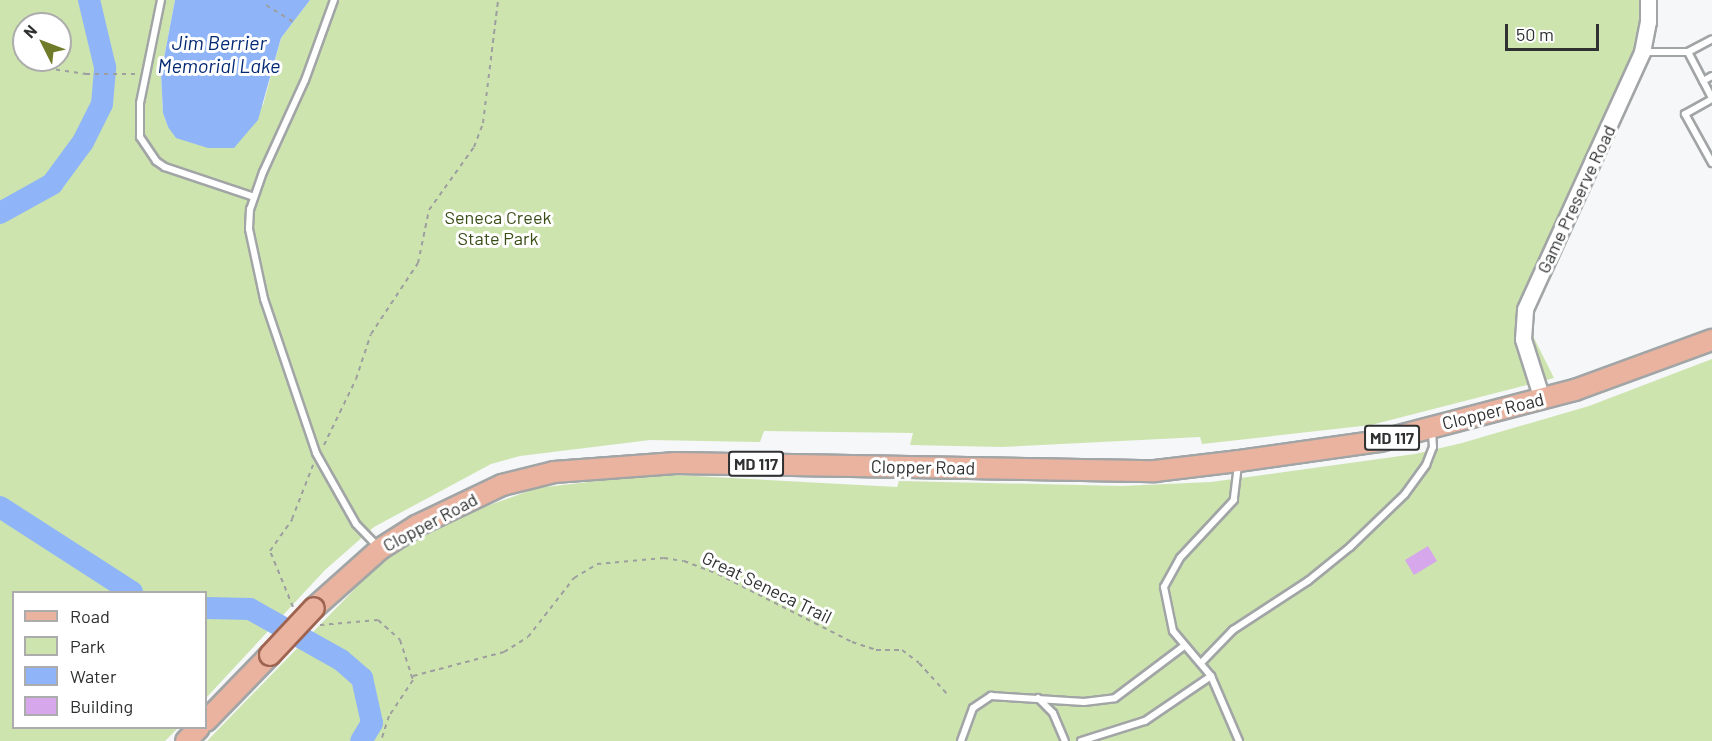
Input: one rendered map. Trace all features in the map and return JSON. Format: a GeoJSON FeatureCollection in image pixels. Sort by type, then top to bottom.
{"type":"FeatureCollection","features":[{"type":"Feature","properties":{"kind":"main road","name":"Clopper Road"},"geometry":{"type":"LineString","coordinates":[[207,720],[309,615],[380,549],[502,485],[554,472],[618,464],[1155,471],[1239,461],[1380,441],[1542,399],[1642,368],[1712,340]]}},
{"type":"Feature","properties":{"kind":"main road"},"geometry":{"type":"LineString","coordinates":[[186,741],[198,729]]}},
{"type":"Feature","properties":{"kind":"street","name":"Game Preserve Road"},"geometry":{"type":"LineString","coordinates":[[1542,399],[1523,339],[1526,309],[1642,52],[1648,22],[1648,0]]}},
{"type":"Feature","properties":{"kind":"lane"},"geometry":{"type":"LineString","coordinates":[[161,0],[138,122],[140,137],[156,161],[254,197]]}},
{"type":"Feature","properties":{"kind":"lane"},"geometry":{"type":"LineString","coordinates":[[334,0],[305,80],[254,197],[249,230],[255,266],[316,453],[356,524],[380,549]]}},
{"type":"Feature","properties":{"kind":"lane"},"geometry":{"type":"LineString","coordinates":[[1642,52],[1688,52],[1712,39]]}},
{"type":"Feature","properties":{"kind":"lane"},"geometry":{"type":"LineString","coordinates":[[1688,52],[1712,99],[1685,114],[1712,163]]}},
{"type":"Feature","properties":{"kind":"lane"},"geometry":{"type":"LineString","coordinates":[[1703,81],[1712,76]]}},
{"type":"Feature","properties":{"kind":"lane"},"geometry":{"type":"LineString","coordinates":[[1202,662],[1233,630],[1308,581],[1350,547],[1404,494],[1426,465],[1433,447],[1432,427]]}},
{"type":"Feature","properties":{"kind":"lane"},"geometry":{"type":"LineString","coordinates":[[1239,461],[1234,500],[1180,558],[1164,587],[1173,631],[1202,662],[1211,676],[1239,741]]}},
{"type":"Feature","properties":{"kind":"lane"},"geometry":{"type":"LineString","coordinates":[[961,741],[973,708],[991,696],[1084,702],[1115,698],[1185,646]]}},
{"type":"Feature","properties":{"kind":"lane"},"geometry":{"type":"LineString","coordinates":[[1081,741],[1144,721],[1211,676]]}},
{"type":"Feature","properties":{"kind":"lane"},"geometry":{"type":"LineString","coordinates":[[1038,698],[1053,713],[1065,741]]}},
{"type":"Feature","properties":{"kind":"path"},"geometry":{"type":"LineString","coordinates":[[381,741],[389,716],[413,676],[400,640],[385,623],[367,620],[326,628],[309,615],[276,575],[270,551],[292,519],[316,453],[356,380],[371,334],[418,263],[429,210],[474,147],[488,97],[487,79],[498,0]]}},
{"type":"Feature","properties":{"kind":"path"},"geometry":{"type":"LineString","coordinates":[[266,5],[293,22]]}},
{"type":"Feature","properties":{"kind":"path"},"geometry":{"type":"LineString","coordinates":[[72,72],[146,74]]}},
{"type":"Feature","properties":{"kind":"path","name":"Great Seneca Trail"},"geometry":{"type":"LineString","coordinates":[[413,676],[504,652],[528,637],[574,578],[597,564],[664,558],[684,561],[718,574],[852,642],[876,650],[902,650],[919,663],[948,695]]}},
{"type":"Feature","properties":{"kind":"green space","name":"Seneca Creek State Park"},"geometry":{"type":"Polygon","coordinates":[[[0,0],[175,0],[161,74],[163,113],[168,127],[263,105],[281,38],[310,0],[1643,0],[1635,53],[1519,308],[1554,378],[1371,425],[1202,444],[1200,437],[1002,447],[910,445],[913,433],[764,431],[760,442],[650,440],[520,456],[491,464],[374,527],[325,570],[207,697],[207,591],[12,591],[12,729],[177,729],[165,741],[0,741],[0,0]]]}},
{"type":"Feature","properties":{"kind":"green space"},"geometry":{"type":"Polygon","coordinates":[[[1712,359],[1712,741],[207,741],[382,561],[451,519],[537,488],[657,474],[897,487],[899,481],[1122,486],[1211,482],[1415,454],[1462,443],[1589,406],[1712,359]]]}},
{"type":"Feature","properties":{"kind":"water","name":"Jim Berrier Memorial Lake"},"geometry":{"type":"Polygon","coordinates":[[[175,0],[310,0],[281,38],[258,120],[234,148],[208,148],[176,138],[168,127],[163,113],[161,74],[175,0]]]}},
{"type":"Feature","properties":{"kind":"building"},"geometry":{"type":"Polygon","coordinates":[[[1428,546],[1437,561],[1414,575],[1405,560],[1428,546]]]}},
{"type":"Feature","properties":{"kind":"waterway"},"geometry":{"type":"LineString","coordinates":[[0,213],[52,184],[83,142],[102,104],[105,67],[89,0]]}},
{"type":"Feature","properties":{"kind":"waterway"},"geometry":{"type":"LineString","coordinates":[[0,507],[130,591]]}},
{"type":"Feature","properties":{"kind":"waterway"},"geometry":{"type":"LineString","coordinates":[[207,608],[250,609],[341,660],[362,678],[372,723],[361,741]]}}]}
